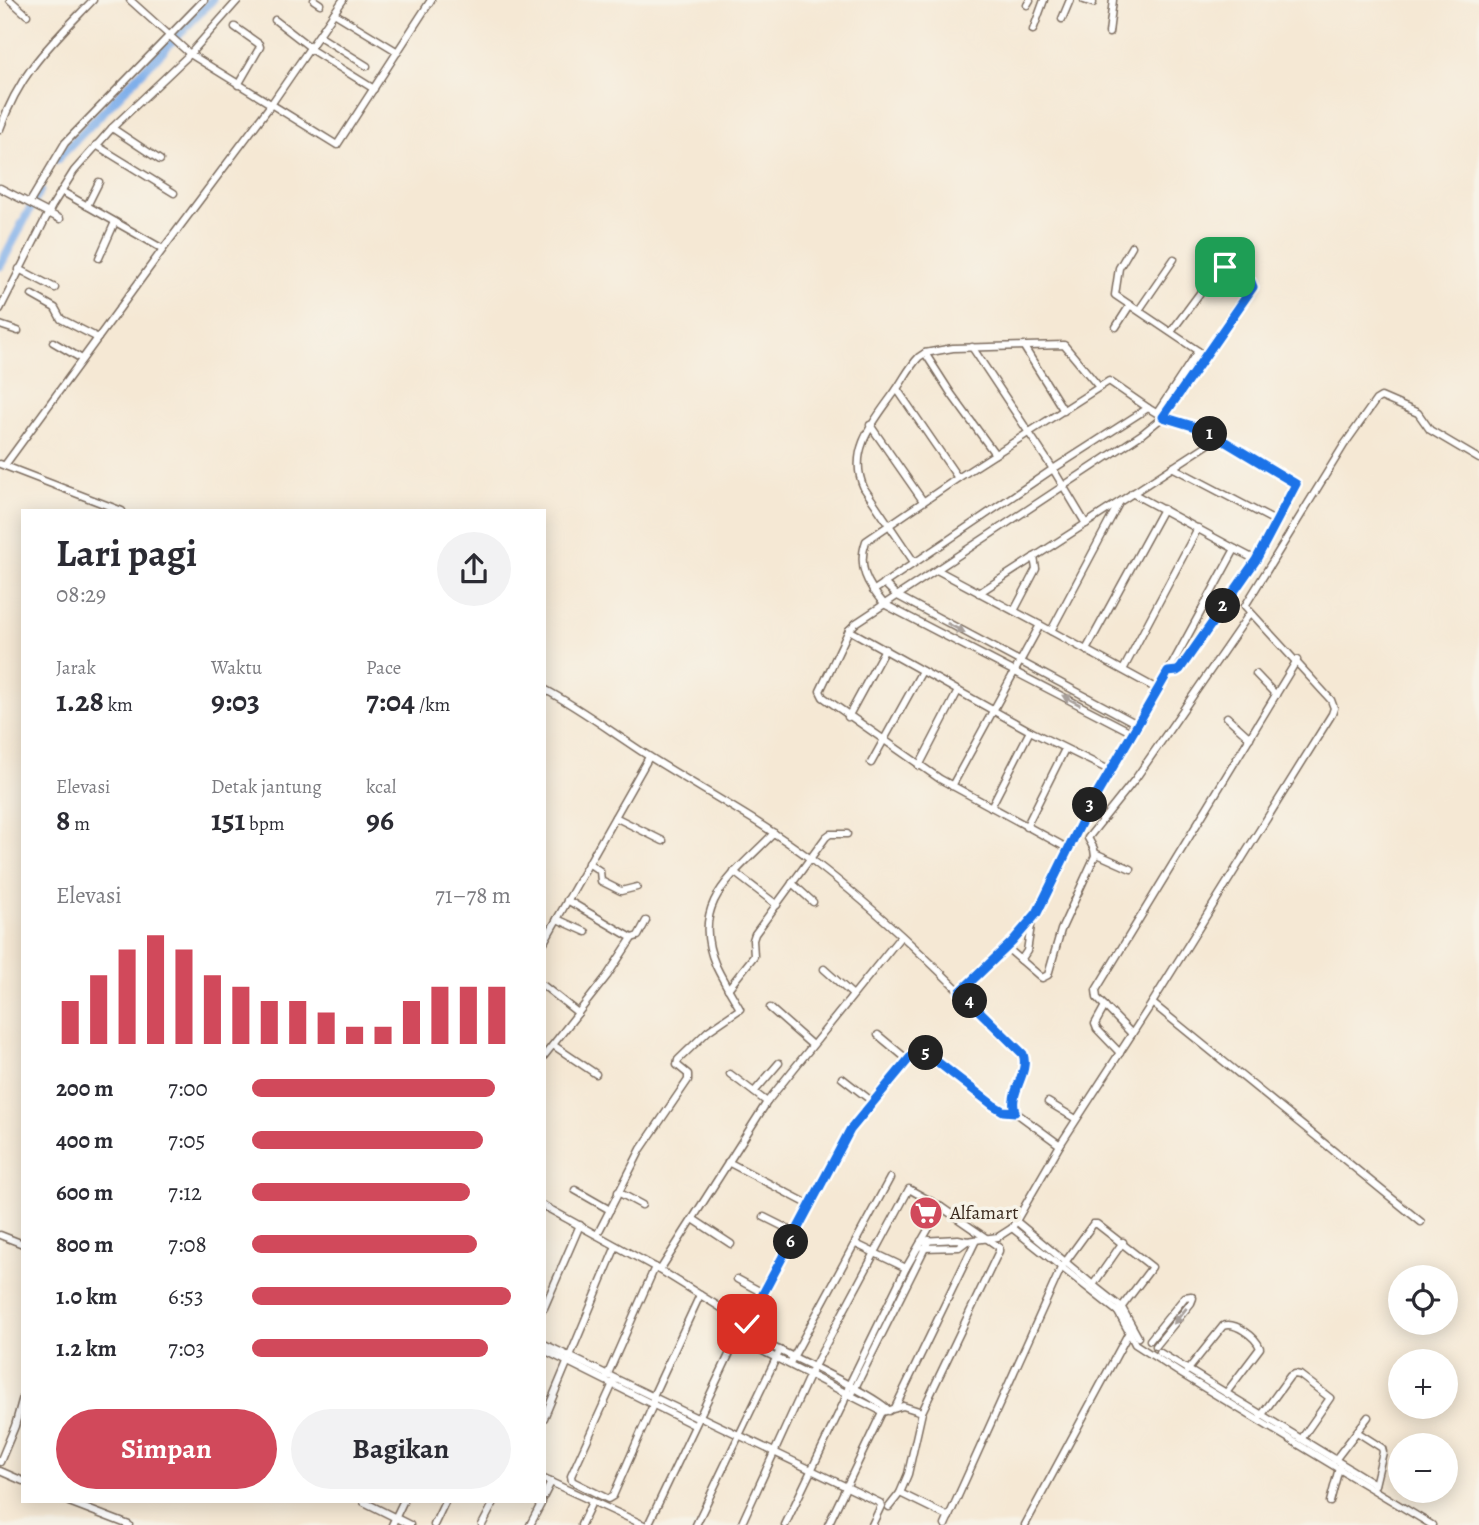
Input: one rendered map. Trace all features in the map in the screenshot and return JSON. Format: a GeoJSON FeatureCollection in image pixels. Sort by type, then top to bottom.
{"type":"FeatureCollection","features":[{"type":"Feature","properties":{"kind":"street"},"geometry":{"type":"LineString","coordinates":[[10,0],[27,15]]}},
{"type":"Feature","properties":{"kind":"street"},"geometry":{"type":"LineString","coordinates":[[0,129],[26,74],[93,0]]}},
{"type":"Feature","properties":{"kind":"street"},"geometry":{"type":"LineString","coordinates":[[130,0],[188,52],[337,145],[431,0]]}},
{"type":"Feature","properties":{"kind":"street"},"geometry":{"type":"LineString","coordinates":[[31,203],[65,143],[204,0]]}},
{"type":"Feature","properties":{"kind":"street"},"geometry":{"type":"LineString","coordinates":[[0,309],[48,212],[96,145],[238,0]]}},
{"type":"Feature","properties":{"kind":"street"},"geometry":{"type":"LineString","coordinates":[[117,509],[3,464],[271,106],[343,0]]}},
{"type":"Feature","properties":{"kind":"street"},"geometry":{"type":"LineString","coordinates":[[1033,30],[1044,0]]}},
{"type":"Feature","properties":{"kind":"street"},"geometry":{"type":"LineString","coordinates":[[1084,0],[1093,3]]}},
{"type":"Feature","properties":{"kind":"street"},"geometry":{"type":"LineString","coordinates":[[1109,33],[1113,0]]}},
{"type":"Feature","properties":{"kind":"street"},"geometry":{"type":"LineString","coordinates":[[1062,19],[1067,1]]}},
{"type":"Feature","properties":{"kind":"street"},"geometry":{"type":"LineString","coordinates":[[334,13],[398,52]]}},
{"type":"Feature","properties":{"kind":"street"},"geometry":{"type":"LineString","coordinates":[[275,20],[310,48],[374,89]]}},
{"type":"Feature","properties":{"kind":"street"},"geometry":{"type":"LineString","coordinates":[[235,27],[260,47],[237,85]]}},
{"type":"Feature","properties":{"kind":"street"},"geometry":{"type":"LineString","coordinates":[[320,36],[367,66]]}},
{"type":"Feature","properties":{"kind":"street"},"geometry":{"type":"LineString","coordinates":[[113,128],[160,160]]}},
{"type":"Feature","properties":{"kind":"street"},"geometry":{"type":"LineString","coordinates":[[96,145],[174,193]]}},
{"type":"Feature","properties":{"kind":"street"},"geometry":{"type":"LineString","coordinates":[[87,206],[99,182]]}},
{"type":"Feature","properties":{"kind":"street"},"geometry":{"type":"LineString","coordinates":[[0,188],[60,219]]}},
{"type":"Feature","properties":{"kind":"street"},"geometry":{"type":"LineString","coordinates":[[61,191],[163,249]]}},
{"type":"Feature","properties":{"kind":"street"},"geometry":{"type":"LineString","coordinates":[[99,258],[115,222]]}},
{"type":"Feature","properties":{"kind":"street"},"geometry":{"type":"LineString","coordinates":[[1132,246],[1119,268],[1115,295],[1201,353]]}},
{"type":"Feature","properties":{"kind":"street"},"geometry":{"type":"LineString","coordinates":[[1139,310],[1174,259]]}},
{"type":"Feature","properties":{"kind":"street"},"geometry":{"type":"LineString","coordinates":[[1067,848],[919,766],[822,697],[820,691],[849,630],[896,595],[1142,434],[1160,415],[1201,353],[1250,291],[1253,286],[1251,282],[1220,266],[1171,332]]}},
{"type":"Feature","properties":{"kind":"street"},"geometry":{"type":"LineString","coordinates":[[19,269],[55,288]]}},
{"type":"Feature","properties":{"kind":"street"},"geometry":{"type":"LineString","coordinates":[[32,295],[55,308],[61,319],[97,338]]}},
{"type":"Feature","properties":{"kind":"street"},"geometry":{"type":"LineString","coordinates":[[1115,327],[1130,305]]}},
{"type":"Feature","properties":{"kind":"street"},"geometry":{"type":"LineString","coordinates":[[0,325],[18,331]]}},
{"type":"Feature","properties":{"kind":"street"},"geometry":{"type":"LineString","coordinates":[[53,342],[82,359]]}},
{"type":"Feature","properties":{"kind":"street"},"geometry":{"type":"LineString","coordinates":[[972,347],[1064,485],[1086,524]]}},
{"type":"Feature","properties":{"kind":"street"},"geometry":{"type":"LineString","coordinates":[[1024,347],[1064,411]]}},
{"type":"Feature","properties":{"kind":"street"},"geometry":{"type":"LineString","coordinates":[[914,562],[891,524],[864,488],[860,475],[860,450],[870,425],[912,365],[925,353],[953,348],[1067,347],[1099,387]]}},
{"type":"Feature","properties":{"kind":"street"},"geometry":{"type":"LineString","coordinates":[[925,353],[952,396],[995,454]]}},
{"type":"Feature","properties":{"kind":"street"},"geometry":{"type":"LineString","coordinates":[[1131,732],[884,604],[863,573],[864,544],[958,478],[1099,387],[1111,382],[1160,415],[1219,438],[1296,482],[1256,560],[1180,669],[1168,672]]}},
{"type":"Feature","properties":{"kind":"street"},"geometry":{"type":"LineString","coordinates":[[897,389],[958,478]]}},
{"type":"Feature","properties":{"kind":"street"},"geometry":{"type":"LineString","coordinates":[[925,1241],[967,1241],[1001,1236],[1014,1224],[1060,1144],[1152,1003],[1332,714],[1334,708],[1331,700],[1245,606],[1247,598],[1277,555],[1344,445],[1378,398],[1386,398],[1418,413],[1430,430],[1479,458]]}},
{"type":"Feature","properties":{"kind":"street"},"geometry":{"type":"LineString","coordinates":[[873,591],[1148,408]]}},
{"type":"Feature","properties":{"kind":"street"},"geometry":{"type":"LineString","coordinates":[[870,425],[923,501]]}},
{"type":"Feature","properties":{"kind":"street"},"geometry":{"type":"LineString","coordinates":[[979,593],[1219,438]]}},
{"type":"Feature","properties":{"kind":"street"},"geometry":{"type":"LineString","coordinates":[[1172,467],[1277,522]]}},
{"type":"Feature","properties":{"kind":"street"},"geometry":{"type":"LineString","coordinates":[[1132,493],[1256,560]]}},
{"type":"Feature","properties":{"kind":"street"},"geometry":{"type":"LineString","coordinates":[[1051,631],[1120,502]]}},
{"type":"Feature","properties":{"kind":"street"},"geometry":{"type":"LineString","coordinates":[[1086,650],[1163,509]]}},
{"type":"Feature","properties":{"kind":"street"},"geometry":{"type":"LineString","coordinates":[[1123,670],[1198,528]]}},
{"type":"Feature","properties":{"kind":"street"},"geometry":{"type":"LineString","coordinates":[[960,992],[1032,919],[1046,897],[1067,848],[1109,770],[1168,672],[1235,549]]}},
{"type":"Feature","properties":{"kind":"street"},"geometry":{"type":"LineString","coordinates":[[1014,611],[1036,569],[1034,557]]}},
{"type":"Feature","properties":{"kind":"street"},"geometry":{"type":"LineString","coordinates":[[937,570],[1157,690]]}},
{"type":"Feature","properties":{"kind":"street"},"geometry":{"type":"LineString","coordinates":[[884,583],[896,595],[1137,724]]}},
{"type":"Feature","properties":{"kind":"street"},"geometry":{"type":"LineString","coordinates":[[1088,838],[1136,778],[1250,613]]}},
{"type":"Feature","properties":{"kind":"street"},"geometry":{"type":"LineString","coordinates":[[952,786],[1041,625]]}},
{"type":"Feature","properties":{"kind":"street"},"geometry":{"type":"LineString","coordinates":[[849,630],[1030,731],[1109,770]]}},
{"type":"Feature","properties":{"kind":"street"},"geometry":{"type":"LineString","coordinates":[[848,716],[885,649]]}},
{"type":"Feature","properties":{"kind":"street"},"geometry":{"type":"LineString","coordinates":[[1132,1034],[1105,1006],[1096,990],[1297,660]]}},
{"type":"Feature","properties":{"kind":"street"},"geometry":{"type":"LineString","coordinates":[[871,763],[922,671]]}},
{"type":"Feature","properties":{"kind":"street"},"geometry":{"type":"LineString","coordinates":[[1256,674],[1276,695]]}},
{"type":"Feature","properties":{"kind":"street"},"geometry":{"type":"LineString","coordinates":[[546,690],[771,832],[811,859],[860,898],[1023,1054],[1024,1065],[1013,1103],[1015,1112]]}},
{"type":"Feature","properties":{"kind":"street"},"geometry":{"type":"LineString","coordinates":[[919,766],[958,691]]}},
{"type":"Feature","properties":{"kind":"street"},"geometry":{"type":"LineString","coordinates":[[1227,717],[1250,738]]}},
{"type":"Feature","properties":{"kind":"street"},"geometry":{"type":"LineString","coordinates":[[991,807],[1030,731]]}},
{"type":"Feature","properties":{"kind":"street"},"geometry":{"type":"LineString","coordinates":[[1027,827],[1065,749]]}},
{"type":"Feature","properties":{"kind":"street"},"geometry":{"type":"LineString","coordinates":[[546,938],[649,757]]}},
{"type":"Feature","properties":{"kind":"street"},"geometry":{"type":"LineString","coordinates":[[615,817],[663,841]]}},
{"type":"Feature","properties":{"kind":"street"},"geometry":{"type":"LineString","coordinates":[[1077,829],[1088,838],[1095,853],[1131,869]]}},
{"type":"Feature","properties":{"kind":"street"},"geometry":{"type":"LineString","coordinates":[[597,1235],[641,1149],[688,1080],[688,1074],[677,1065],[678,1060],[708,1031],[740,1009],[716,965],[709,943],[708,927],[714,898],[771,832]]}},
{"type":"Feature","properties":{"kind":"street"},"geometry":{"type":"LineString","coordinates":[[728,989],[751,962],[754,956],[755,934],[792,883],[830,834],[847,834]]}},
{"type":"Feature","properties":{"kind":"street"},"geometry":{"type":"LineString","coordinates":[[1006,947],[1042,978],[1048,975],[1061,930],[1095,853]]}},
{"type":"Feature","properties":{"kind":"street"},"geometry":{"type":"LineString","coordinates":[[588,863],[600,871],[601,881],[621,891],[637,887]]}},
{"type":"Feature","properties":{"kind":"street"},"geometry":{"type":"LineString","coordinates":[[734,872],[777,905]]}},
{"type":"Feature","properties":{"kind":"street"},"geometry":{"type":"LineString","coordinates":[[792,883],[813,902]]}},
{"type":"Feature","properties":{"kind":"street"},"geometry":{"type":"LineString","coordinates":[[567,900],[632,938]]}},
{"type":"Feature","properties":{"kind":"street"},"geometry":{"type":"LineString","coordinates":[[557,919],[586,932]]}},
{"type":"Feature","properties":{"kind":"street"},"geometry":{"type":"LineString","coordinates":[[1021,960],[1027,951],[1032,919]]}},
{"type":"Feature","properties":{"kind":"street"},"geometry":{"type":"LineString","coordinates":[[546,1054],[607,976],[632,938],[638,936],[646,921]]}},
{"type":"Feature","properties":{"kind":"street"},"geometry":{"type":"LineString","coordinates":[[607,1376],[657,1269],[693,1219],[767,1102],[901,936]]}},
{"type":"Feature","properties":{"kind":"street"},"geometry":{"type":"LineString","coordinates":[[824,969],[853,995]]}},
{"type":"Feature","properties":{"kind":"street"},"geometry":{"type":"LineString","coordinates":[[546,988],[576,1015]]}},
{"type":"Feature","properties":{"kind":"street"},"geometry":{"type":"LineString","coordinates":[[1152,1003],[1421,1222]]}},
{"type":"Feature","properties":{"kind":"street"},"geometry":{"type":"LineString","coordinates":[[1105,1006],[1095,1024],[1120,1053]]}},
{"type":"Feature","properties":{"kind":"street"},"geometry":{"type":"LineString","coordinates":[[770,1008],[812,1045]]}},
{"type":"Feature","properties":{"kind":"street"},"geometry":{"type":"LineString","coordinates":[[878,1035],[908,1059]]}},
{"type":"Feature","properties":{"kind":"street"},"geometry":{"type":"LineString","coordinates":[[553,1045],[596,1074]]}},
{"type":"Feature","properties":{"kind":"street"},"geometry":{"type":"LineString","coordinates":[[548,1481],[634,1523],[646,1525],[739,1335],[852,1127],[919,1048],[993,1105],[1003,1111],[1015,1112],[1060,1144]]}},
{"type":"Feature","properties":{"kind":"street"},"geometry":{"type":"LineString","coordinates":[[754,1092],[779,1063]]}},
{"type":"Feature","properties":{"kind":"street"},"geometry":{"type":"LineString","coordinates":[[730,1074],[767,1102]]}},
{"type":"Feature","properties":{"kind":"street"},"geometry":{"type":"LineString","coordinates":[[842,1077],[874,1103]]}},
{"type":"Feature","properties":{"kind":"street"},"geometry":{"type":"LineString","coordinates":[[1048,1102],[1076,1119]]}},
{"type":"Feature","properties":{"kind":"street"},"geometry":{"type":"LineString","coordinates":[[729,1162],[810,1205]]}},
{"type":"Feature","properties":{"kind":"street"},"geometry":{"type":"LineString","coordinates":[[792,1360],[890,1178]]}},
{"type":"Feature","properties":{"kind":"street"},"geometry":{"type":"LineString","coordinates":[[741,1525],[812,1371],[909,1189],[941,1207],[999,1247],[999,1251],[922,1412],[908,1474],[900,1493],[889,1507]]}},
{"type":"Feature","properties":{"kind":"street"},"geometry":{"type":"LineString","coordinates":[[575,1191],[610,1210]]}},
{"type":"Feature","properties":{"kind":"street"},"geometry":{"type":"LineString","coordinates":[[618,1192],[642,1205]]}},
{"type":"Feature","properties":{"kind":"street"},"geometry":{"type":"LineString","coordinates":[[546,1207],[657,1269],[747,1324]]}},
{"type":"Feature","properties":{"kind":"street"},"geometry":{"type":"LineString","coordinates":[[785,1525],[941,1207]]}},
{"type":"Feature","properties":{"kind":"street"},"geometry":{"type":"LineString","coordinates":[[764,1217],[796,1233]]}},
{"type":"Feature","properties":{"kind":"street"},"geometry":{"type":"LineString","coordinates":[[693,1219],[731,1244]]}},
{"type":"Feature","properties":{"kind":"street"},"geometry":{"type":"LineString","coordinates":[[1014,1224],[1120,1310]]}},
{"type":"Feature","properties":{"kind":"street"},"geometry":{"type":"LineString","coordinates":[[945,1525],[1063,1265],[1093,1224],[1123,1242],[1152,1267],[1120,1310]]}},
{"type":"Feature","properties":{"kind":"street"},"geometry":{"type":"LineString","coordinates":[[546,1303],[580,1226]]}},
{"type":"Feature","properties":{"kind":"street"},"geometry":{"type":"LineString","coordinates":[[0,1235],[21,1243]]}},
{"type":"Feature","properties":{"kind":"street"},"geometry":{"type":"LineString","coordinates":[[950,1239],[950,1248]]}},
{"type":"Feature","properties":{"kind":"street"},"geometry":{"type":"LineString","coordinates":[[828,1525],[976,1240]]}},
{"type":"Feature","properties":{"kind":"street"},"geometry":{"type":"LineString","coordinates":[[920,1249],[961,1247],[967,1241]]}},
{"type":"Feature","properties":{"kind":"street"},"geometry":{"type":"LineString","coordinates":[[1093,1284],[1123,1242]]}},
{"type":"Feature","properties":{"kind":"street"},"geometry":{"type":"LineString","coordinates":[[856,1244],[906,1268]]}},
{"type":"Feature","properties":{"kind":"street"},"geometry":{"type":"LineString","coordinates":[[546,1413],[616,1246]]}},
{"type":"Feature","properties":{"kind":"street"},"geometry":{"type":"LineString","coordinates":[[903,1281],[906,1268],[920,1249]]}},
{"type":"Feature","properties":{"kind":"street"},"geometry":{"type":"LineString","coordinates":[[1063,1265],[1093,1284],[1120,1310],[1135,1344],[1156,1349]]}},
{"type":"Feature","properties":{"kind":"street"},"geometry":{"type":"LineString","coordinates":[[737,1279],[763,1293]]}},
{"type":"Feature","properties":{"kind":"street"},"geometry":{"type":"LineString","coordinates":[[614,1382],[571,1476],[572,1482],[611,1499],[653,1405],[653,1396],[699,1295]]}},
{"type":"Feature","properties":{"kind":"street"},"geometry":{"type":"LineString","coordinates":[[1191,1296],[1191,1303],[1156,1349],[1185,1297],[1191,1296]]}},
{"type":"Feature","properties":{"kind":"street"},"geometry":{"type":"LineString","coordinates":[[1185,1373],[1223,1326],[1235,1325],[1258,1342],[1261,1348],[1226,1393]]}},
{"type":"Feature","properties":{"kind":"street"},"geometry":{"type":"LineString","coordinates":[[739,1335],[888,1409],[903,1406],[922,1412]]}},
{"type":"Feature","properties":{"kind":"street"},"geometry":{"type":"LineString","coordinates":[[1133,1336],[1156,1349],[1185,1373],[1334,1462],[1432,1525]]}},
{"type":"Feature","properties":{"kind":"street"},"geometry":{"type":"LineString","coordinates":[[1025,1525],[1133,1336]]}},
{"type":"Feature","properties":{"kind":"street"},"geometry":{"type":"LineString","coordinates":[[546,1345],[653,1405],[739,1436],[881,1504],[872,1525]]}},
{"type":"Feature","properties":{"kind":"street"},"geometry":{"type":"LineString","coordinates":[[546,1351],[607,1376],[614,1382],[653,1396],[697,1420]]}},
{"type":"Feature","properties":{"kind":"street"},"geometry":{"type":"LineString","coordinates":[[696,1525],[777,1353]]}},
{"type":"Feature","properties":{"kind":"street"},"geometry":{"type":"LineString","coordinates":[[1185,1373],[1226,1393],[1260,1418],[1302,1438],[1339,1468],[1374,1487]]}},
{"type":"Feature","properties":{"kind":"street"},"geometry":{"type":"LineString","coordinates":[[1260,1418],[1290,1376],[1300,1375],[1330,1398],[1302,1438]]}},
{"type":"Feature","properties":{"kind":"street"},"geometry":{"type":"LineString","coordinates":[[0,1462],[21,1404]]}},
{"type":"Feature","properties":{"kind":"street"},"geometry":{"type":"LineString","coordinates":[[1334,1462],[1368,1417]]}},
{"type":"Feature","properties":{"kind":"street"},"geometry":{"type":"LineString","coordinates":[[1357,1432],[1382,1448],[1374,1487]]}},
{"type":"Feature","properties":{"kind":"street"},"geometry":{"type":"LineString","coordinates":[[1330,1502],[1339,1468]]}},
{"type":"Feature","properties":{"kind":"street"},"geometry":{"type":"LineString","coordinates":[[0,1471],[21,1480]]}},
{"type":"Feature","properties":{"kind":"street"},"geometry":{"type":"LineString","coordinates":[[900,1493],[949,1517]]}},
{"type":"Feature","properties":{"kind":"street"},"geometry":{"type":"LineString","coordinates":[[582,1525],[592,1502]]}},
{"type":"Feature","properties":{"kind":"street"},"geometry":{"type":"LineString","coordinates":[[72,1503],[129,1525]]}},
{"type":"Feature","properties":{"kind":"street"},"geometry":{"type":"LineString","coordinates":[[366,1503],[410,1525]]}},
{"type":"Feature","properties":{"kind":"street"},"geometry":{"type":"LineString","coordinates":[[392,1525],[402,1503]]}},
{"type":"Feature","properties":{"kind":"street"},"geometry":{"type":"LineString","coordinates":[[434,1525],[445,1503]]}},
{"type":"Feature","properties":{"kind":"street"},"geometry":{"type":"LineString","coordinates":[[482,1525],[493,1503]]}},
{"type":"Feature","properties":{"kind":"street"},"geometry":{"type":"LineString","coordinates":[[530,1525],[541,1503]]}},
{"type":"Feature","properties":{"kind":"waterway"},"geometry":{"type":"LineString","coordinates":[[57,159],[212,0]]}},
{"type":"Feature","properties":{"kind":"waterway"},"geometry":{"type":"LineString","coordinates":[[0,266],[40,190]]}},
{"type":"Feature","properties":{"kind":"place","name":"Alfamart"},"geometry":{"type":"Point","coordinates":[926,1213]}},
{"type":"Feature","properties":{"kind":"route"},"geometry":{"type":"LineString","coordinates":[[747,1324],[853,1124],[874,1103],[917,1049],[922,1050],[993,1105],[1003,1111],[1015,1112],[1013,1103],[1024,1065],[1023,1054],[960,992],[1012,942],[1037,913],[1067,848],[1131,732],[1168,672],[1180,669],[1256,560],[1296,484],[1219,438],[1196,427],[1163,417],[1253,287],[1251,282],[1225,267]]}}]}
